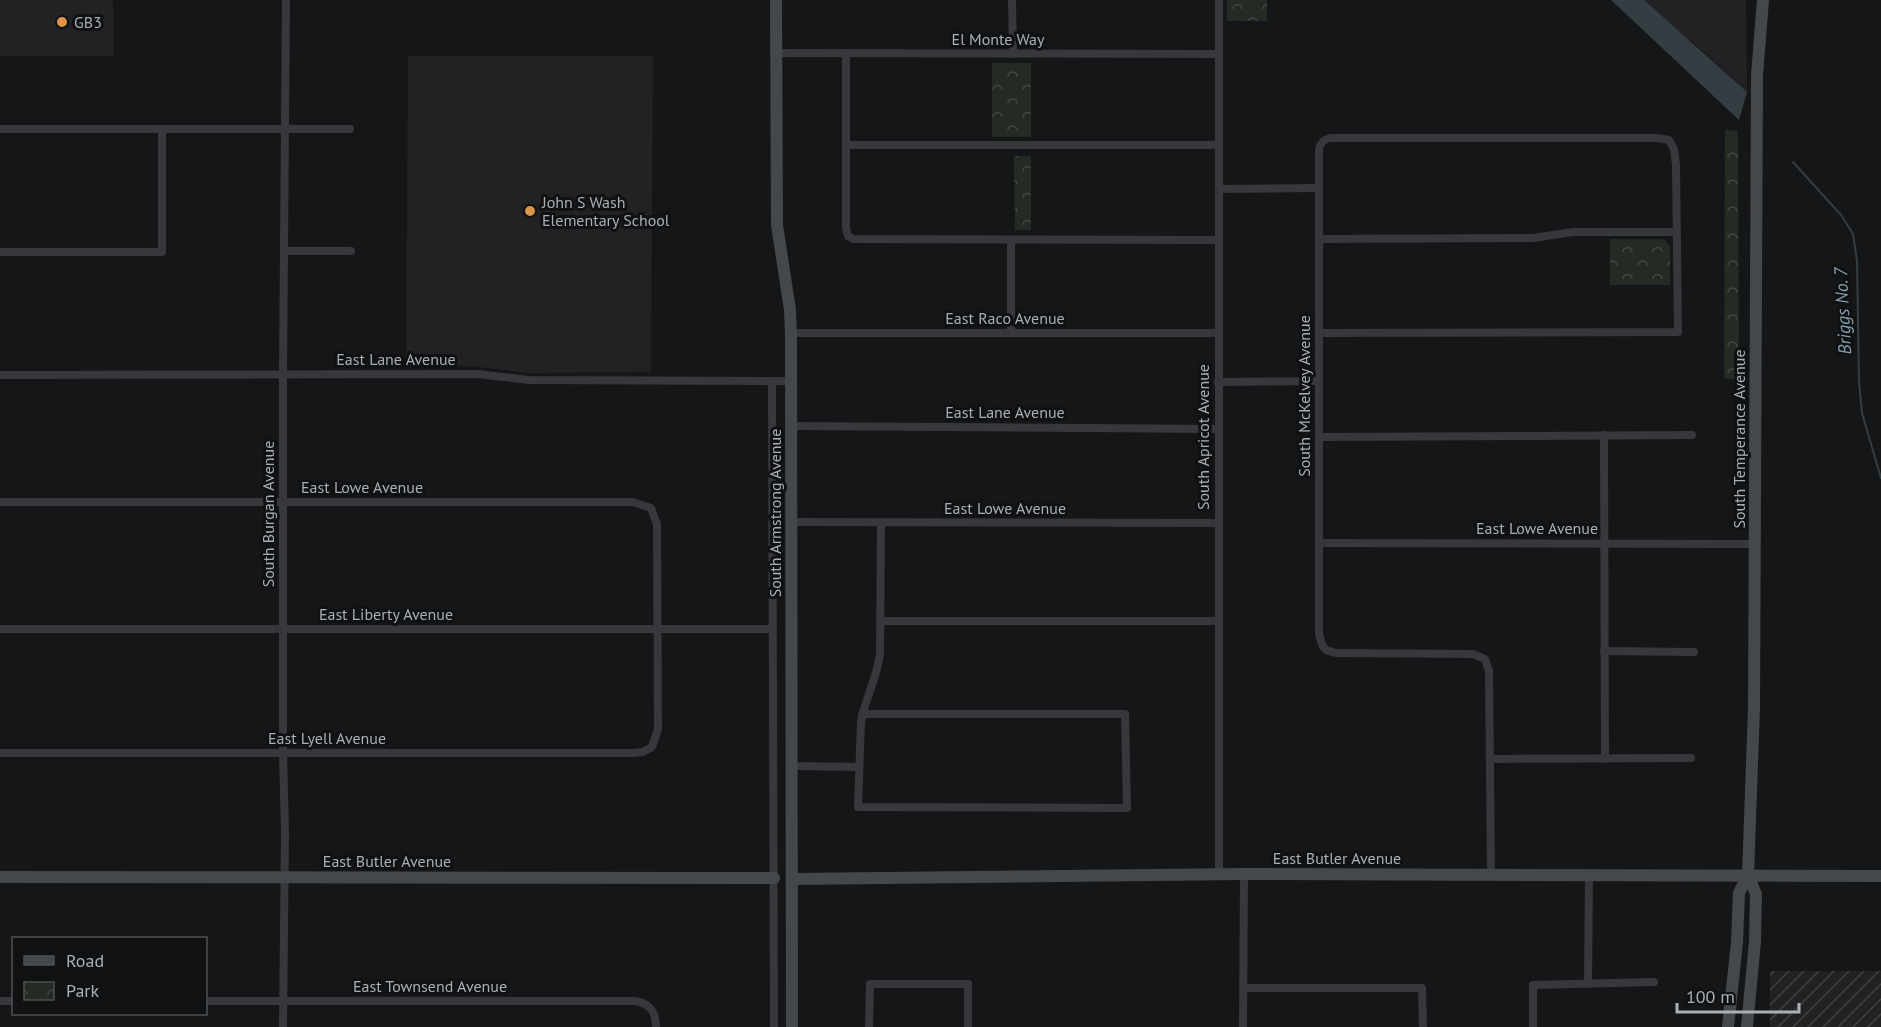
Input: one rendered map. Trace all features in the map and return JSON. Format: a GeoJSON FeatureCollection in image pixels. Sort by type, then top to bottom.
{"type":"FeatureCollection","features":[{"type":"Feature","properties":{"kind":"street","name":"South Burgan Avenue"},"geometry":{"type":"LineString","coordinates":[[283,1027],[283,374],[286,0]]}},
{"type":"Feature","properties":{"kind":"street","name":"South Armstrong Avenue"},"geometry":{"type":"LineString","coordinates":[[776,0],[777,225],[790,310],[792,381],[792,1027]]}},
{"type":"Feature","properties":{"kind":"street"},"geometry":{"type":"LineString","coordinates":[[1012,0],[1013,54]]}},
{"type":"Feature","properties":{"kind":"street","name":"South Apricot Avenue"},"geometry":{"type":"LineString","coordinates":[[1219,0],[1219,874]]}},
{"type":"Feature","properties":{"kind":"street","name":"South Temperance Avenue"},"geometry":{"type":"LineString","coordinates":[[1728,1027],[1737,942],[1739,893],[1748,875],[1754,708],[1757,75],[1762,1]]}},
{"type":"Feature","properties":{"kind":"street","name":"El Monte Way"},"geometry":{"type":"LineString","coordinates":[[776,53],[1219,54]]}},
{"type":"Feature","properties":{"kind":"street"},"geometry":{"type":"LineString","coordinates":[[846,53],[846,228],[848,236],[860,240],[1219,240]]}},
{"type":"Feature","properties":{"kind":"street"},"geometry":{"type":"LineString","coordinates":[[0,129],[350,129]]}},
{"type":"Feature","properties":{"kind":"street"},"geometry":{"type":"LineString","coordinates":[[0,252],[162,252],[162,129]]}},
{"type":"Feature","properties":{"kind":"street","name":"South McKelvey Avenue"},"geometry":{"type":"LineString","coordinates":[[1490,759],[1489,671],[1485,659],[1473,654],[1336,653],[1326,650],[1322,645],[1319,634],[1319,150],[1322,142],[1330,138],[1657,138],[1669,140],[1674,149],[1676,165],[1677,232]]}},
{"type":"Feature","properties":{"kind":"street"},"geometry":{"type":"LineString","coordinates":[[846,146],[1219,145]]}},
{"type":"Feature","properties":{"kind":"street"},"geometry":{"type":"LineString","coordinates":[[1219,189],[1319,188]]}},
{"type":"Feature","properties":{"kind":"street"},"geometry":{"type":"LineString","coordinates":[[1319,239],[1533,238],[1573,232],[1677,232],[1678,332],[1319,333]]}},
{"type":"Feature","properties":{"kind":"street"},"geometry":{"type":"LineString","coordinates":[[1011,241],[1011,333]]}},
{"type":"Feature","properties":{"kind":"street"},"geometry":{"type":"LineString","coordinates":[[284,251],[351,251]]}},
{"type":"Feature","properties":{"kind":"street","name":"East Raco Avenue"},"geometry":{"type":"LineString","coordinates":[[791,333],[1218,333]]}},
{"type":"Feature","properties":{"kind":"street","name":"East Lane Avenue"},"geometry":{"type":"LineString","coordinates":[[0,375],[477,374],[529,380],[792,381]]}},
{"type":"Feature","properties":{"kind":"street","name":"South Armstrong Avenue"},"geometry":{"type":"LineString","coordinates":[[772,381],[774,1027]]}},
{"type":"Feature","properties":{"kind":"street"},"geometry":{"type":"LineString","coordinates":[[1218,382],[1319,381]]}},
{"type":"Feature","properties":{"kind":"street","name":"East Lane Avenue"},"geometry":{"type":"LineString","coordinates":[[792,426],[1218,429]]}},
{"type":"Feature","properties":{"kind":"street"},"geometry":{"type":"LineString","coordinates":[[1604,435],[1605,759]]}},
{"type":"Feature","properties":{"kind":"street"},"geometry":{"type":"LineString","coordinates":[[1319,438],[1692,435]]}},
{"type":"Feature","properties":{"kind":"street","name":"East Lowe Avenue"},"geometry":{"type":"LineString","coordinates":[[0,502],[633,502],[651,508],[657,524],[657,629]]}},
{"type":"Feature","properties":{"kind":"street","name":"East Lowe Avenue"},"geometry":{"type":"LineString","coordinates":[[791,522],[1218,522]]}},
{"type":"Feature","properties":{"kind":"street"},"geometry":{"type":"LineString","coordinates":[[862,714],[1125,714],[1127,808],[858,807],[862,714],[879,663],[881,523]]}},
{"type":"Feature","properties":{"kind":"street","name":"East Lowe Avenue"},"geometry":{"type":"LineString","coordinates":[[1319,543],[1755,544]]}},
{"type":"Feature","properties":{"kind":"street"},"geometry":{"type":"LineString","coordinates":[[881,621],[1218,621]]}},
{"type":"Feature","properties":{"kind":"street","name":"East Liberty Avenue"},"geometry":{"type":"LineString","coordinates":[[0,629],[773,629]]}},
{"type":"Feature","properties":{"kind":"street","name":"East Lyell Avenue"},"geometry":{"type":"LineString","coordinates":[[0,753],[643,752],[652,747],[658,729],[657,629]]}},
{"type":"Feature","properties":{"kind":"street"},"geometry":{"type":"LineString","coordinates":[[1604,651],[1694,652]]}},
{"type":"Feature","properties":{"kind":"street"},"geometry":{"type":"LineString","coordinates":[[1491,875],[1490,759],[1691,758]]}},
{"type":"Feature","properties":{"kind":"street"},"geometry":{"type":"LineString","coordinates":[[792,766],[859,767]]}},
{"type":"Feature","properties":{"kind":"street","name":"East Butler Avenue"},"geometry":{"type":"LineString","coordinates":[[792,879],[1219,874],[1881,876]]}},
{"type":"Feature","properties":{"kind":"street"},"geometry":{"type":"LineString","coordinates":[[1243,1027],[1244,874]]}},
{"type":"Feature","properties":{"kind":"street"},"geometry":{"type":"LineString","coordinates":[[1588,984],[1589,874]]}},
{"type":"Feature","properties":{"kind":"street","name":"South Temperance Avenue"},"geometry":{"type":"LineString","coordinates":[[1747,1027],[1755,941],[1756,894],[1748,875]]}},
{"type":"Feature","properties":{"kind":"street","name":"East Butler Avenue"},"geometry":{"type":"LineString","coordinates":[[0,877],[774,878]]}},
{"type":"Feature","properties":{"kind":"street"},"geometry":{"type":"LineString","coordinates":[[1533,1027],[1533,985],[1654,982]]}},
{"type":"Feature","properties":{"kind":"street"},"geometry":{"type":"LineString","coordinates":[[869,1027],[870,984],[968,984],[968,1027]]}},
{"type":"Feature","properties":{"kind":"street"},"geometry":{"type":"LineString","coordinates":[[1244,988],[1422,988],[1423,1027]]}},
{"type":"Feature","properties":{"kind":"street","name":"East Townsend Avenue"},"geometry":{"type":"LineString","coordinates":[[207,1001],[636,1001],[652,1009],[656,1018],[656,1027]]}},
{"type":"Feature","properties":{"kind":"shaded area"},"geometry":{"type":"Polygon","coordinates":[[[0,0],[113,0],[114,56],[0,56],[0,0]]]}},
{"type":"Feature","properties":{"kind":"shaded area"},"geometry":{"type":"Polygon","coordinates":[[[1611,0],[1644,0],[1747,92],[1739,120],[1611,0]]]}},
{"type":"Feature","properties":{"kind":"shaded area"},"geometry":{"type":"Polygon","coordinates":[[[1644,0],[1746,0],[1747,92],[1696,45],[1644,0]]]}},
{"type":"Feature","properties":{"kind":"shaded area","name":"John S Wash Elementary School"},"geometry":{"type":"Polygon","coordinates":[[[408,56],[653,56],[651,372],[530,373],[471,366],[406,366],[408,56]]]}},
{"type":"Feature","properties":{"kind":"shaded area"},"geometry":{"type":"Polygon","coordinates":[[[1770,971],[1881,971],[1881,1027],[1770,1027],[1770,971]]]}},
{"type":"Feature","properties":{"kind":"green space"},"geometry":{"type":"Polygon","coordinates":[[[1227,0],[1267,0],[1267,21],[1227,21],[1227,0]]]}},
{"type":"Feature","properties":{"kind":"green space"},"geometry":{"type":"Polygon","coordinates":[[[992,63],[1031,63],[1031,137],[992,137],[992,63]]]}},
{"type":"Feature","properties":{"kind":"green space"},"geometry":{"type":"Polygon","coordinates":[[[1725,130],[1738,131],[1739,379],[1724,379],[1725,130]]]}},
{"type":"Feature","properties":{"kind":"green space"},"geometry":{"type":"Polygon","coordinates":[[[1014,156],[1031,156],[1031,230],[1015,230],[1014,156]]]}},
{"type":"Feature","properties":{"kind":"green space"},"geometry":{"type":"Polygon","coordinates":[[[1610,239],[1664,239],[1670,246],[1670,285],[1610,285],[1610,239]]]}},
{"type":"Feature","properties":{"kind":"waterway","name":"Briggs No. 7"},"geometry":{"type":"LineString","coordinates":[[1793,162],[1841,215],[1853,234],[1857,261],[1859,382],[1862,413],[1881,478]]}},
{"type":"Feature","properties":{"kind":"place","name":"GB3"},"geometry":{"type":"Point","coordinates":[62,22]}},
{"type":"Feature","properties":{"kind":"place","name":"John S Wash Elementary School"},"geometry":{"type":"Point","coordinates":[530,211]}}]}
